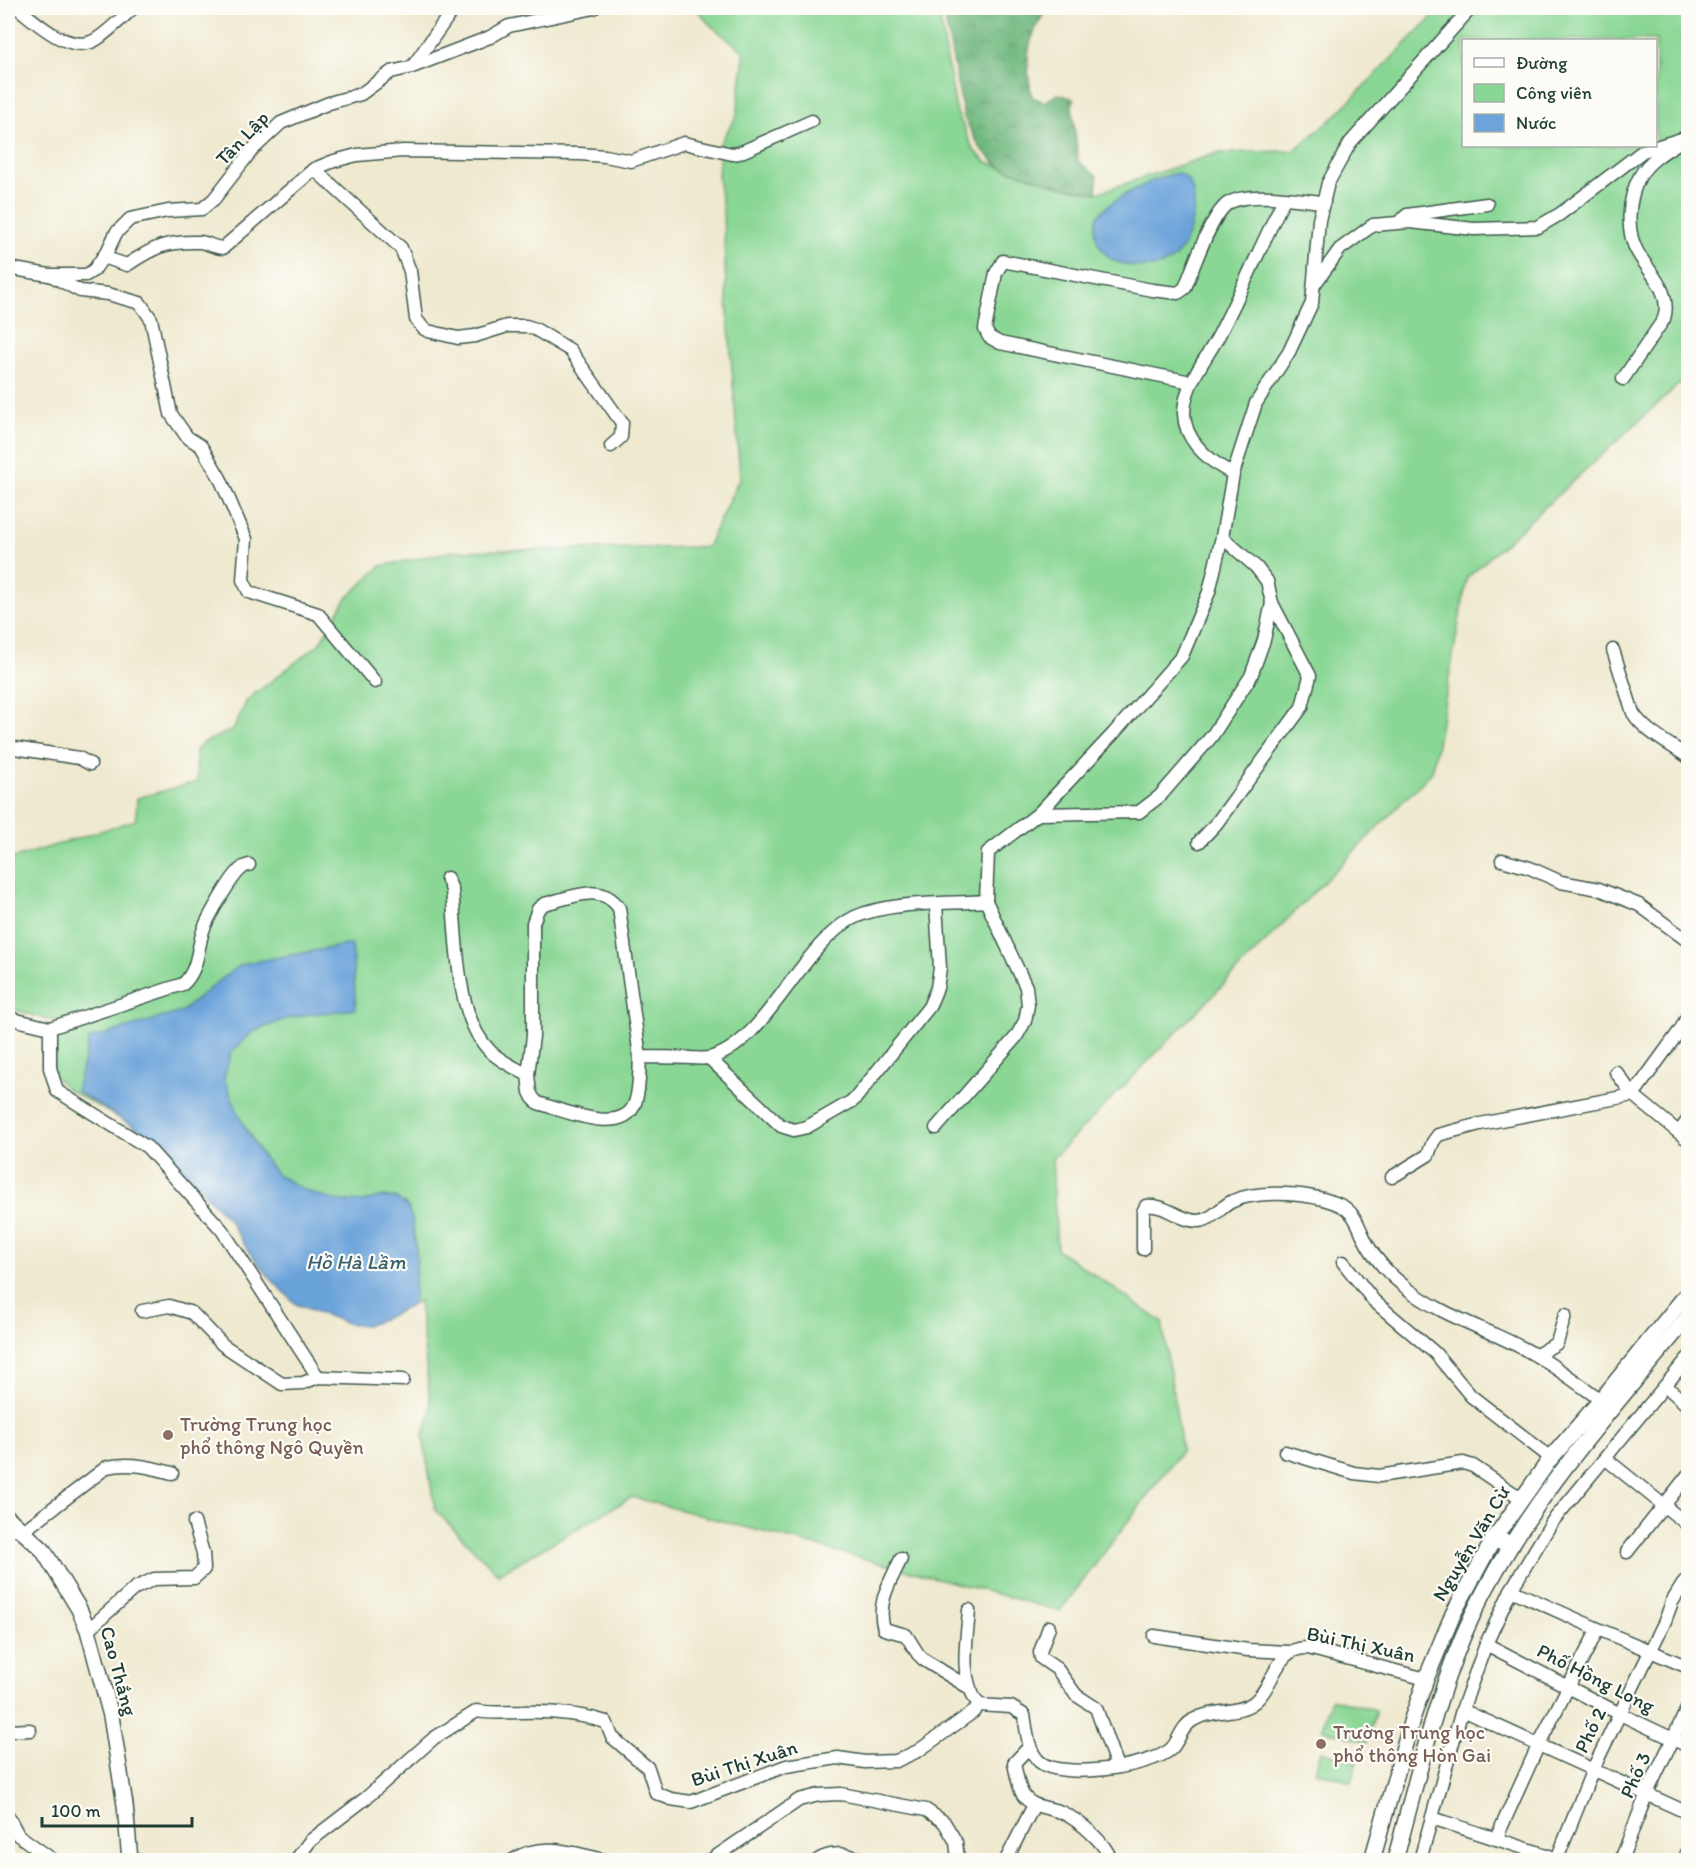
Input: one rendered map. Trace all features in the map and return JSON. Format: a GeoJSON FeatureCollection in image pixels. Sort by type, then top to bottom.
{"type":"FeatureCollection","features":[{"type":"Feature","properties":{"kind":"highway"},"geometry":{"type":"LineString","coordinates":[[1493,1540],[1511,1544]]}},
{"type":"Feature","properties":{"kind":"main road","name":"Nguyễn Văn Cừ"},"geometry":{"type":"LineString","coordinates":[[1372,1860],[1412,1719],[1426,1679],[1453,1614],[1493,1540],[1551,1458],[1689,1293]]}},
{"type":"Feature","properties":{"kind":"main road","name":"Nguyễn Văn Cừ"},"geometry":{"type":"LineString","coordinates":[[1395,1860],[1444,1685],[1473,1614],[1511,1544],[1533,1510],[1604,1419],[1689,1317]]}},
{"type":"Feature","properties":{"kind":"main road","name":"Cao Thắng"},"geometry":{"type":"LineString","coordinates":[[8,1518],[43,1550],[79,1609],[88,1630],[111,1716],[125,1805],[130,1860]]}},
{"type":"Feature","properties":{"kind":"street"},"geometry":{"type":"LineString","coordinates":[[18,8],[45,29],[80,45],[96,40],[133,8]]}},
{"type":"Feature","properties":{"kind":"street"},"geometry":{"type":"LineString","coordinates":[[412,67],[454,8]]}},
{"type":"Feature","properties":{"kind":"street","name":"Tân Lập"},"geometry":{"type":"LineString","coordinates":[[8,268],[49,275],[86,275],[94,270],[116,233],[130,219],[168,210],[202,209],[214,199],[252,150],[281,123],[329,103],[361,94],[392,72],[412,67],[490,37],[508,26],[594,8]]}},
{"type":"Feature","properties":{"kind":"street"},"geometry":{"type":"LineString","coordinates":[[936,1128],[1016,1037],[1025,1021],[1028,1005],[1026,987],[986,901],[988,852],[1038,814],[1182,656],[1209,592],[1233,474],[1256,403],[1289,352],[1312,303],[1319,220],[1328,183],[1350,143],[1471,8]]}},
{"type":"Feature","properties":{"kind":"street"},"geometry":{"type":"LineString","coordinates":[[103,257],[127,264],[164,244],[199,242],[223,248],[314,170],[334,161],[357,155],[403,151],[580,154],[631,161],[684,143],[732,154],[812,121]]}},
{"type":"Feature","properties":{"kind":"street"},"geometry":{"type":"LineString","coordinates":[[1657,147],[1688,137]]}},
{"type":"Feature","properties":{"kind":"street"},"geometry":{"type":"LineString","coordinates":[[1623,379],[1664,319],[1667,308],[1663,289],[1637,251],[1631,234],[1629,215],[1633,195],[1640,176],[1650,163],[1688,137]]}},
{"type":"Feature","properties":{"kind":"street"},"geometry":{"type":"LineString","coordinates":[[1314,286],[1340,249],[1373,225],[1410,222],[1474,229],[1538,227],[1560,214],[1643,151],[1656,147]]}},
{"type":"Feature","properties":{"kind":"street"},"geometry":{"type":"LineString","coordinates":[[314,170],[401,248],[410,271],[416,319],[423,328],[450,337],[466,337],[507,326],[526,326],[536,329],[570,350],[622,423],[623,433],[611,446]]}},
{"type":"Feature","properties":{"kind":"street"},"geometry":{"type":"LineString","coordinates":[[1191,382],[1000,343],[989,337],[985,329],[996,273],[1003,261],[1178,293],[1185,288],[1209,230],[1225,205],[1240,198],[1324,202]]}},
{"type":"Feature","properties":{"kind":"street"},"geometry":{"type":"LineString","coordinates":[[1233,474],[1213,463],[1187,432],[1184,413],[1191,382],[1218,336],[1284,199]]}},
{"type":"Feature","properties":{"kind":"street"},"geometry":{"type":"LineString","coordinates":[[1396,223],[1407,215],[1487,204]]}},
{"type":"Feature","properties":{"kind":"street"},"geometry":{"type":"LineString","coordinates":[[49,275],[80,291],[108,294],[140,303],[151,318],[171,414],[187,436],[201,446],[220,477],[246,539],[243,580],[249,592],[318,614],[375,682]]}},
{"type":"Feature","properties":{"kind":"street"},"geometry":{"type":"LineString","coordinates":[[1199,842],[1216,824],[1302,707],[1310,676],[1272,603],[1267,581],[1256,567],[1222,537]]}},
{"type":"Feature","properties":{"kind":"street"},"geometry":{"type":"LineString","coordinates":[[1038,814],[1139,812],[1160,796],[1212,736],[1251,676],[1264,640],[1272,603]]}},
{"type":"Feature","properties":{"kind":"street"},"geometry":{"type":"LineString","coordinates":[[1613,650],[1632,712],[1647,729],[1689,757]]}},
{"type":"Feature","properties":{"kind":"street"},"geometry":{"type":"LineString","coordinates":[[8,747],[79,758],[90,764]]}},
{"type":"Feature","properties":{"kind":"street"},"geometry":{"type":"LineString","coordinates":[[1502,860],[1530,868],[1561,882],[1599,889],[1639,905],[1689,941]]}},
{"type":"Feature","properties":{"kind":"street"},"geometry":{"type":"LineString","coordinates":[[8,1018],[50,1028],[183,984],[190,978],[194,968],[210,915],[240,870],[249,866]]}},
{"type":"Feature","properties":{"kind":"street"},"geometry":{"type":"LineString","coordinates":[[447,878],[452,890],[462,994],[471,1025],[491,1052],[528,1075]]}},
{"type":"Feature","properties":{"kind":"street"},"geometry":{"type":"LineString","coordinates":[[593,892],[604,893],[613,899],[619,908],[640,1057],[638,1092],[634,1105],[628,1115],[615,1120],[601,1120],[538,1103],[532,1098],[528,1075],[533,1036],[535,916],[544,904],[593,892]]}},
{"type":"Feature","properties":{"kind":"street"},"geometry":{"type":"LineString","coordinates":[[640,1057],[709,1058],[727,1050],[746,1035],[835,930],[854,918],[876,910],[986,901]]}},
{"type":"Feature","properties":{"kind":"street"},"geometry":{"type":"LineString","coordinates":[[709,1058],[781,1126],[794,1130],[807,1127],[854,1100],[929,1007],[937,988],[940,968],[936,904]]}},
{"type":"Feature","properties":{"kind":"street"},"geometry":{"type":"LineString","coordinates":[[1392,1178],[1428,1155],[1438,1136],[1480,1124],[1633,1095],[1685,1032],[1689,1015]]}},
{"type":"Feature","properties":{"kind":"street"},"geometry":{"type":"LineString","coordinates":[[50,1028],[50,1068],[57,1091],[147,1147],[222,1230],[318,1377]]}},
{"type":"Feature","properties":{"kind":"street"},"geometry":{"type":"LineString","coordinates":[[1616,1072],[1633,1095],[1684,1136],[1689,1120]]}},
{"type":"Feature","properties":{"kind":"street"},"geometry":{"type":"LineString","coordinates":[[1143,1249],[1143,1212],[1146,1206],[1154,1205],[1188,1220],[1201,1221],[1211,1217],[1223,1206],[1243,1197],[1311,1195],[1349,1210],[1378,1261],[1405,1287],[1440,1309],[1537,1355],[1601,1400]]}},
{"type":"Feature","properties":{"kind":"street"},"geometry":{"type":"LineString","coordinates":[[1343,1262],[1374,1301],[1435,1353],[1471,1396],[1551,1458]]}},
{"type":"Feature","properties":{"kind":"street"},"geometry":{"type":"LineString","coordinates":[[141,1311],[169,1306],[192,1313],[224,1345],[282,1384],[303,1383],[318,1377],[403,1380]]}},
{"type":"Feature","properties":{"kind":"street"},"geometry":{"type":"LineString","coordinates":[[1537,1355],[1557,1343],[1565,1315]]}},
{"type":"Feature","properties":{"kind":"street"},"geometry":{"type":"LineString","coordinates":[[1420,1860],[1462,1710],[1486,1644],[1511,1590],[1552,1522],[1689,1359]]}},
{"type":"Feature","properties":{"kind":"street"},"geometry":{"type":"LineString","coordinates":[[1666,1386],[1689,1406]]}},
{"type":"Feature","properties":{"kind":"street"},"geometry":{"type":"LineString","coordinates":[[1285,1452],[1346,1471],[1379,1476],[1463,1462],[1473,1466],[1522,1499]]}},
{"type":"Feature","properties":{"kind":"street"},"geometry":{"type":"LineString","coordinates":[[1606,1459],[1689,1525]]}},
{"type":"Feature","properties":{"kind":"street"},"geometry":{"type":"LineString","coordinates":[[8,1527],[23,1532],[107,1467],[124,1464],[142,1465],[172,1473]]}},
{"type":"Feature","properties":{"kind":"street"},"geometry":{"type":"LineString","coordinates":[[1627,1552],[1689,1475]]}},
{"type":"Feature","properties":{"kind":"street"},"geometry":{"type":"LineString","coordinates":[[88,1630],[135,1588],[154,1579],[194,1578],[204,1569],[204,1553],[194,1522]]}},
{"type":"Feature","properties":{"kind":"street"},"geometry":{"type":"LineString","coordinates":[[901,1559],[882,1598],[884,1629],[906,1635],[924,1660],[968,1687]]}},
{"type":"Feature","properties":{"kind":"street","name":"Phố 2"},"geometry":{"type":"LineString","coordinates":[[1559,1860],[1593,1769],[1651,1651],[1671,1602],[1685,1581],[1689,1580]]}},
{"type":"Feature","properties":{"kind":"street"},"geometry":{"type":"LineString","coordinates":[[1511,1590],[1689,1667]]}},
{"type":"Feature","properties":{"kind":"street"},"geometry":{"type":"LineString","coordinates":[[969,1610],[965,1663],[968,1687],[979,1705],[1011,1707],[1024,1715],[1030,1746],[1014,1762],[1023,1795],[1034,1805],[1060,1812],[1081,1823],[1109,1854],[1111,1860]]}},
{"type":"Feature","properties":{"kind":"street"},"geometry":{"type":"LineString","coordinates":[[1049,1627],[1040,1652],[1041,1658],[1057,1669],[1076,1695],[1096,1708],[1117,1767]]}},
{"type":"Feature","properties":{"kind":"street"},"geometry":{"type":"LineString","coordinates":[[1496,1839],[1539,1744],[1598,1629]]}},
{"type":"Feature","properties":{"kind":"street"},"geometry":{"type":"LineString","coordinates":[[1154,1636],[1248,1650],[1288,1652]]}},
{"type":"Feature","properties":{"kind":"street","name":"Phố Hồng Long"},"geometry":{"type":"LineString","coordinates":[[1486,1644],[1620,1714],[1689,1746]]}},
{"type":"Feature","properties":{"kind":"street","name":"Bùi Thị Xuân"},"geometry":{"type":"LineString","coordinates":[[1030,1746],[1041,1763],[1062,1769],[1086,1772],[1143,1762],[1171,1749],[1182,1729],[1193,1720],[1217,1711],[1239,1709],[1254,1702],[1288,1652],[1299,1647],[1426,1679]]}},
{"type":"Feature","properties":{"kind":"street","name":"Bùi Thị Xuân"},"geometry":{"type":"LineString","coordinates":[[296,1860],[310,1841],[366,1798],[434,1738],[477,1711],[490,1714],[530,1712],[582,1714],[606,1722],[612,1737],[648,1768],[656,1793],[671,1799],[691,1802],[786,1766],[838,1758],[865,1762],[896,1761],[918,1751],[973,1712],[979,1705]]}},
{"type":"Feature","properties":{"kind":"street","name":"Phố 3"},"geometry":{"type":"LineString","coordinates":[[1621,1860],[1647,1793],[1689,1707]]}},
{"type":"Feature","properties":{"kind":"street"},"geometry":{"type":"LineString","coordinates":[[1462,1710],[1689,1813]]}},
{"type":"Feature","properties":{"kind":"street"},"geometry":{"type":"LineString","coordinates":[[8,1731],[30,1730]]}},
{"type":"Feature","properties":{"kind":"street"},"geometry":{"type":"LineString","coordinates":[[711,1860],[799,1800],[819,1795],[841,1794],[926,1810],[944,1822],[956,1842],[958,1860]]}},
{"type":"Feature","properties":{"kind":"street"},"geometry":{"type":"LineString","coordinates":[[1006,1860],[1034,1805]]}},
{"type":"Feature","properties":{"kind":"street"},"geometry":{"type":"LineString","coordinates":[[8,1816],[18,1835],[53,1860]]}},
{"type":"Feature","properties":{"kind":"street"},"geometry":{"type":"LineString","coordinates":[[1432,1818],[1559,1860]]}},
{"type":"Feature","properties":{"kind":"street"},"geometry":{"type":"LineString","coordinates":[[513,1860],[524,1853],[540,1849],[557,1849],[604,1860]]}},
{"type":"Feature","properties":{"kind":"street"},"geometry":{"type":"LineString","coordinates":[[1684,1860],[1689,1851]]}},
{"type":"Feature","properties":{"kind":"street"},"geometry":{"type":"LineString","coordinates":[[818,1860],[828,1854],[845,1854],[866,1860]]}},
{"type":"Feature","properties":{"kind":"green space"},"geometry":{"type":"Polygon","coordinates":[[[696,8],[938,8],[956,110],[973,149],[985,161],[1000,167],[1063,187],[1097,193],[1217,153],[1293,151],[1333,118],[1441,8],[1688,8],[1688,376],[1467,578],[1432,772],[1052,1159],[1057,1249],[1162,1322],[1182,1450],[1060,1611],[632,1497],[498,1574],[435,1510],[423,1437],[431,1411],[419,1301],[373,1321],[223,1212],[158,1140],[67,1089],[53,1075],[56,1022],[8,1008],[8,860],[136,820],[137,798],[197,782],[196,750],[203,743],[233,730],[247,700],[319,644],[346,599],[381,566],[454,551],[707,547],[740,477],[726,287],[723,211],[718,177],[720,143],[737,115],[744,52],[709,24],[696,8]]]}},
{"type":"Feature","properties":{"kind":"green space"},"geometry":{"type":"Polygon","coordinates":[[[943,8],[1048,8],[1035,29],[1029,50],[1028,72],[1032,97],[1045,102],[1058,94],[1074,99],[1072,106],[1078,161],[1097,176],[1097,193],[1063,187],[1000,167],[979,146],[964,117],[943,8]]]}},
{"type":"Feature","properties":{"kind":"green space"},"geometry":{"type":"Polygon","coordinates":[[[1331,1698],[1376,1710],[1367,1742],[1322,1729],[1331,1698]]]}},
{"type":"Feature","properties":{"kind":"green space"},"geometry":{"type":"Polygon","coordinates":[[[1321,1751],[1357,1762],[1351,1782],[1315,1771],[1321,1751]]]}},
{"type":"Feature","properties":{"kind":"water"},"geometry":{"type":"Polygon","coordinates":[[[1178,173],[1185,177],[1191,185],[1194,195],[1189,231],[1180,251],[1168,262],[1155,267],[1134,266],[1110,258],[1102,250],[1097,240],[1095,226],[1098,216],[1104,209],[1135,189],[1178,173]]]}},
{"type":"Feature","properties":{"kind":"water","name":"Hồ Hà Lầm"},"geometry":{"type":"Polygon","coordinates":[[[352,944],[356,1009],[304,1015],[252,1032],[231,1053],[224,1078],[241,1120],[276,1174],[306,1191],[333,1200],[363,1202],[378,1197],[396,1198],[408,1207],[413,1223],[417,1259],[413,1305],[365,1325],[349,1324],[296,1304],[249,1252],[229,1220],[155,1140],[76,1091],[89,1039],[181,1012],[242,964],[352,944]]]}},
{"type":"Feature","properties":{"kind":"place","name":"Trường Trung học phổ thông Ngô Quyền"},"geometry":{"type":"Point","coordinates":[168,1435]}},
{"type":"Feature","properties":{"kind":"place","name":"Trường Trung học phổ thông Hòn Gai"},"geometry":{"type":"Point","coordinates":[1321,1744]}}]}
